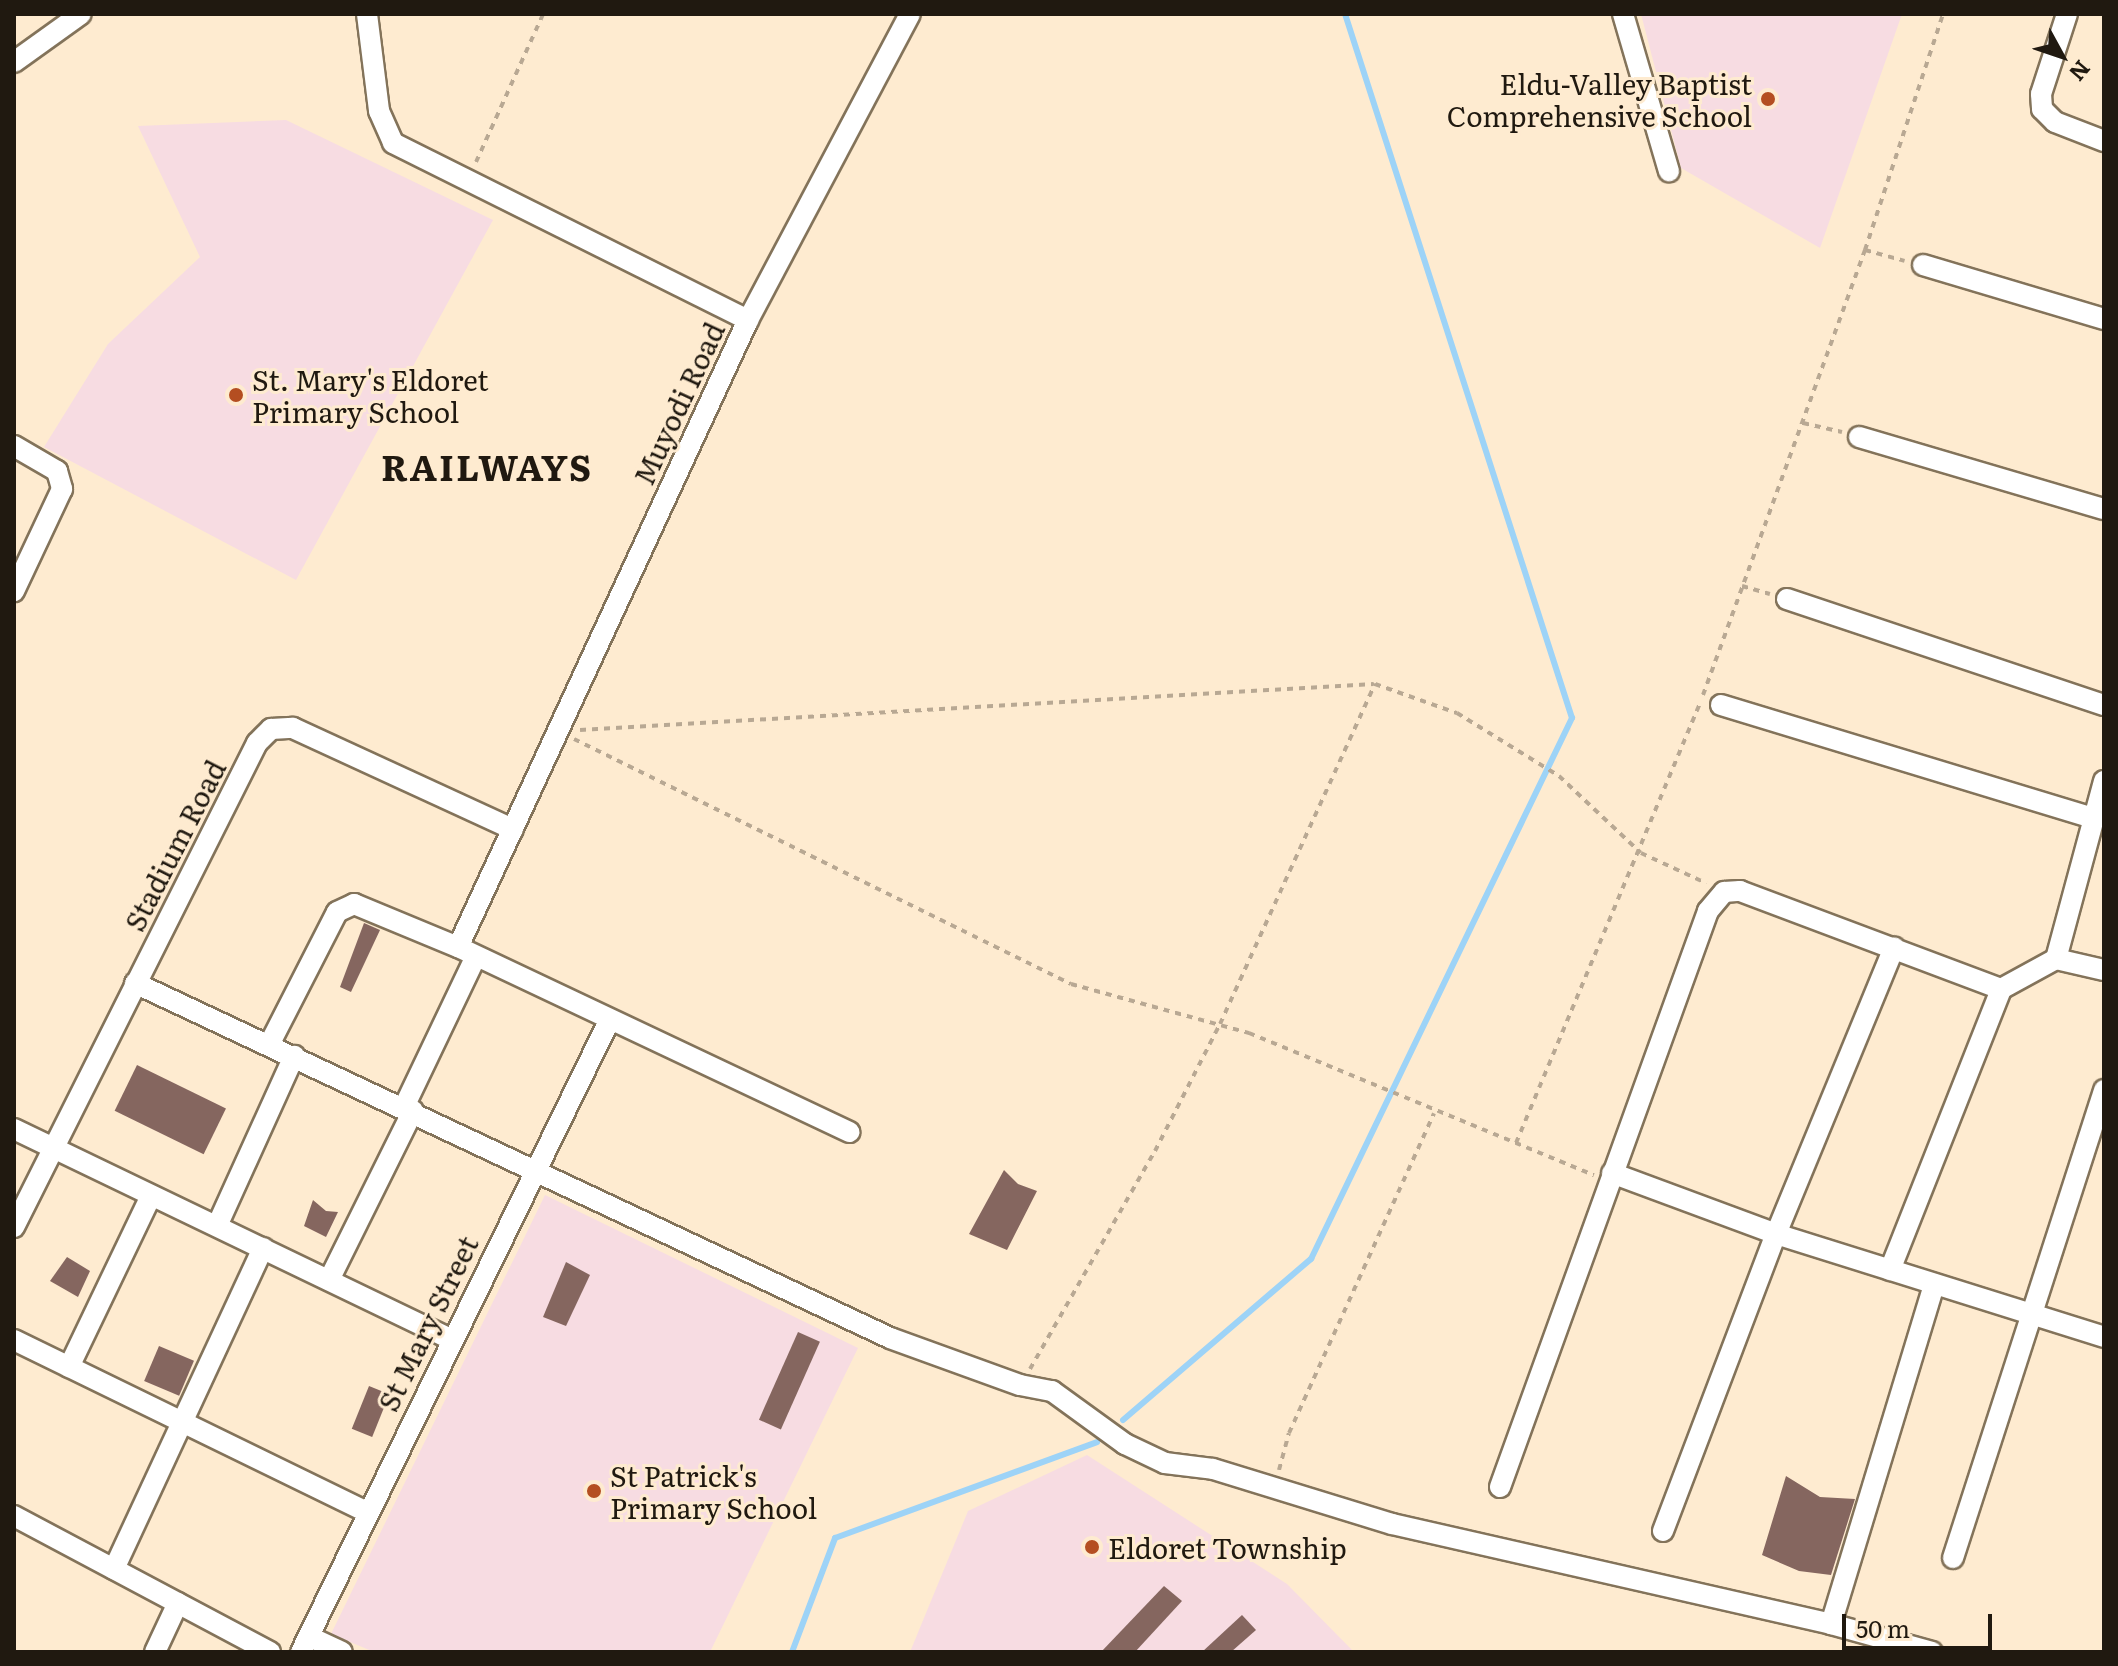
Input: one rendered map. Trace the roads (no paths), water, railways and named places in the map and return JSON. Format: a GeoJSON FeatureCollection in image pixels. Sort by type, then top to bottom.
{"type":"FeatureCollection","features":[{"type":"Feature","properties":{"kind":"street"},"geometry":{"type":"LineString","coordinates":[[14,62],[81,14]]}},
{"type":"Feature","properties":{"kind":"street","name":"Muyodi Road"},"geometry":{"type":"LineString","coordinates":[[329,1280],[408,1109],[513,829],[748,320],[393,143],[379,111],[367,14]]}},
{"type":"Feature","properties":{"kind":"street"},"geometry":{"type":"LineString","coordinates":[[748,320],[910,14]]}},
{"type":"Feature","properties":{"kind":"street"},"geometry":{"type":"LineString","coordinates":[[1623,14],[1669,171]]}},
{"type":"Feature","properties":{"kind":"street"},"geometry":{"type":"LineString","coordinates":[[2067,14],[2041,94],[2042,109],[2055,122],[2104,141]]}},
{"type":"Feature","properties":{"kind":"street"},"geometry":{"type":"LineString","coordinates":[[1923,265],[2104,319]]}},
{"type":"Feature","properties":{"kind":"street"},"geometry":{"type":"LineString","coordinates":[[1859,437],[2104,509]]}},
{"type":"Feature","properties":{"kind":"street"},"geometry":{"type":"LineString","coordinates":[[14,446],[57,471],[62,489],[14,591]]}},
{"type":"Feature","properties":{"kind":"street"},"geometry":{"type":"LineString","coordinates":[[1787,599],[2104,705]]}},
{"type":"Feature","properties":{"kind":"street"},"geometry":{"type":"LineString","coordinates":[[1721,705],[2094,818]]}},
{"type":"Feature","properties":{"kind":"street","name":"Stadium Road"},"geometry":{"type":"LineString","coordinates":[[14,1227],[257,743],[271,729],[293,728],[513,829]]}},
{"type":"Feature","properties":{"kind":"street"},"geometry":{"type":"LineString","coordinates":[[2056,959],[2104,781]]}},
{"type":"Feature","properties":{"kind":"street"},"geometry":{"type":"LineString","coordinates":[[1500,1487],[1708,911],[1724,892],[1740,891],[2001,989]]}},
{"type":"Feature","properties":{"kind":"street"},"geometry":{"type":"LineString","coordinates":[[269,1045],[337,912],[354,904],[373,908],[850,1132]]}},
{"type":"Feature","properties":{"kind":"street"},"geometry":{"type":"LineString","coordinates":[[1663,1531],[1776,1234],[1894,947]]}},
{"type":"Feature","properties":{"kind":"street"},"geometry":{"type":"LineString","coordinates":[[1890,1270],[2001,989],[2056,959],[2104,970]]}},
{"type":"Feature","properties":{"kind":"street"},"geometry":{"type":"LineString","coordinates":[[135,983],[534,1167],[890,1338],[1020,1385],[1052,1391],[1082,1408],[1125,1444],[1165,1463],[1213,1469],[1273,1490],[1392,1524],[1831,1624],[1932,1652]]}},
{"type":"Feature","properties":{"kind":"street","name":"St Mary Street"},"geometry":{"type":"LineString","coordinates":[[305,1644],[534,1167],[609,1021]]}},
{"type":"Feature","properties":{"kind":"street"},"geometry":{"type":"LineString","coordinates":[[217,1226],[294,1056]]}},
{"type":"Feature","properties":{"kind":"street"},"geometry":{"type":"LineString","coordinates":[[1953,1558],[2035,1314],[2104,1090]]}},
{"type":"Feature","properties":{"kind":"street"},"geometry":{"type":"LineString","coordinates":[[14,1129],[451,1339]]}},
{"type":"Feature","properties":{"kind":"street"},"geometry":{"type":"LineString","coordinates":[[1611,1177],[1776,1234],[2104,1337]]}},
{"type":"Feature","properties":{"kind":"street"},"geometry":{"type":"LineString","coordinates":[[69,1367],[151,1196]]}},
{"type":"Feature","properties":{"kind":"street"},"geometry":{"type":"LineString","coordinates":[[114,1569],[179,1421],[263,1248]]}},
{"type":"Feature","properties":{"kind":"street"},"geometry":{"type":"LineString","coordinates":[[1831,1624],[1934,1284]]}},
{"type":"Feature","properties":{"kind":"street"},"geometry":{"type":"LineString","coordinates":[[14,1340],[366,1512]]}},
{"type":"Feature","properties":{"kind":"street"},"geometry":{"type":"LineString","coordinates":[[15,1518],[270,1652]]}},
{"type":"Feature","properties":{"kind":"street"},"geometry":{"type":"LineString","coordinates":[[155,1652],[178,1603]]}},
{"type":"Feature","properties":{"kind":"street"},"geometry":{"type":"LineString","coordinates":[[305,1644],[342,1652]]}},
{"type":"Feature","properties":{"kind":"waterway"},"geometry":{"type":"LineString","coordinates":[[1123,1420],[1311,1259],[1572,718],[1345,14]]}},
{"type":"Feature","properties":{"kind":"waterway"},"geometry":{"type":"LineString","coordinates":[[792,1652],[835,1538],[1097,1442]]}},
{"type":"Feature","properties":{"kind":"place","name":"Eldu-Valley Baptist Comprehensive School"},"geometry":{"type":"Point","coordinates":[1768,99]}},
{"type":"Feature","properties":{"kind":"place","name":"St. Mary's Eldoret Primary School"},"geometry":{"type":"Point","coordinates":[236,395]}},
{"type":"Feature","properties":{"kind":"place","name":"St Patrick's Primary School"},"geometry":{"type":"Point","coordinates":[594,1491]}},
{"type":"Feature","properties":{"kind":"place","name":"Eldoret Township"},"geometry":{"type":"Point","coordinates":[1092,1547]}},
{"type":"Feature","properties":{"kind":"district","name":"RAILWAYS"},"geometry":{"type":"Point","coordinates":[487,466]}}]}
